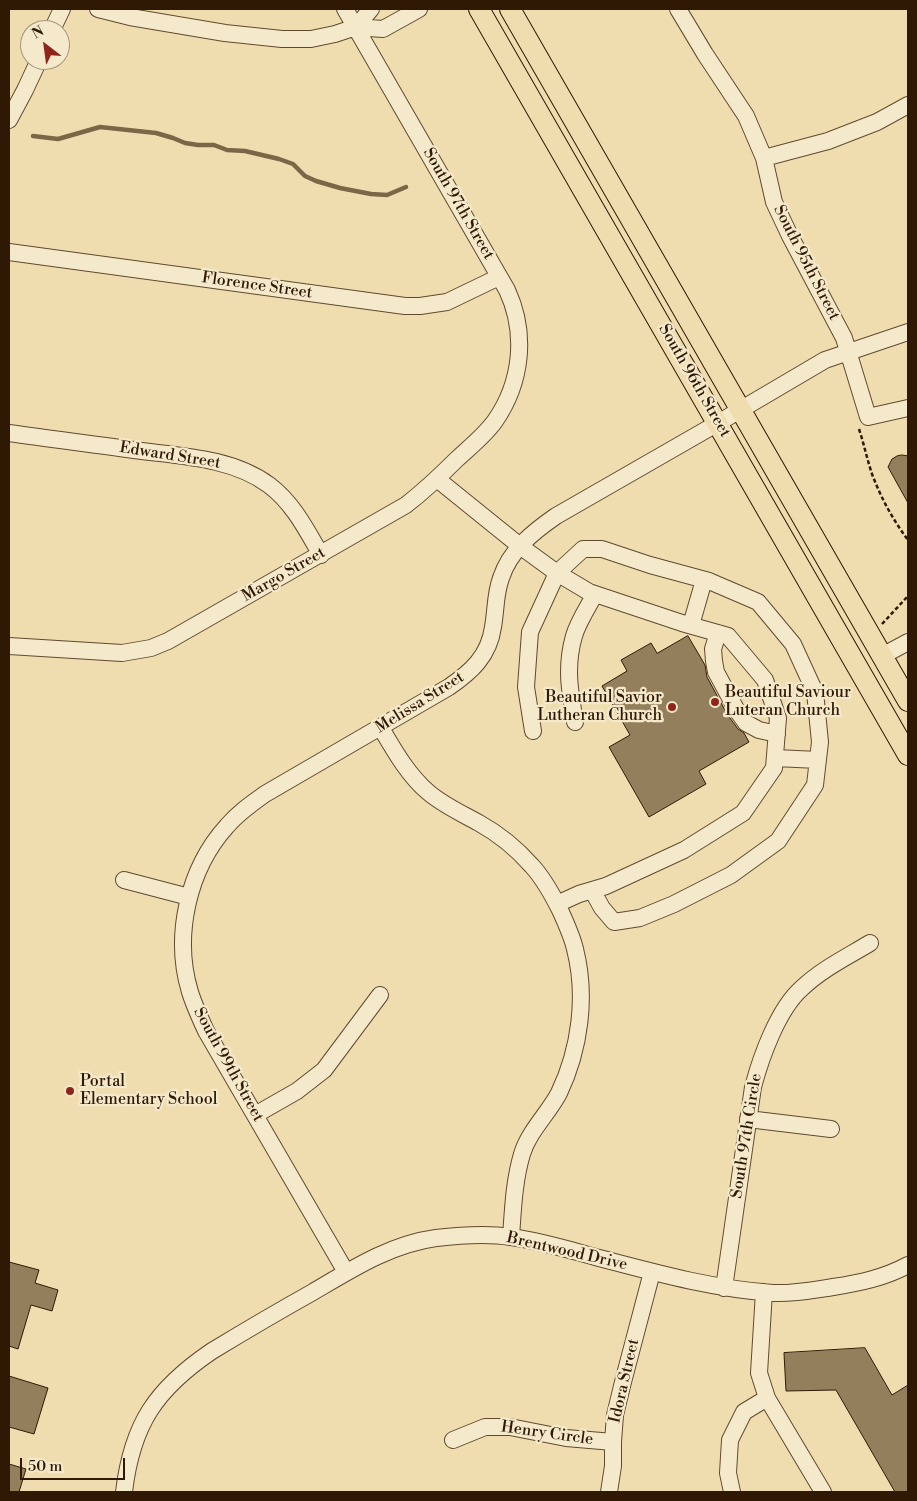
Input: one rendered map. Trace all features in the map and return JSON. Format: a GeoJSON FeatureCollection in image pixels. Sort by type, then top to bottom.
{"type":"FeatureCollection","features":[{"type":"Feature","properties":{"kind":"main road","name":"South 96th Street"},"geometry":{"type":"LineString","coordinates":[[479,9],[908,755]]}},
{"type":"Feature","properties":{"kind":"main road","name":"South 96th Street"},"geometry":{"type":"LineString","coordinates":[[510,9],[908,701]]}},
{"type":"Feature","properties":{"kind":"street"},"geometry":{"type":"LineString","coordinates":[[98,9],[130,17],[224,33],[282,39],[311,39],[356,27],[383,29],[419,9]]}},
{"type":"Feature","properties":{"kind":"street"},"geometry":{"type":"LineString","coordinates":[[345,9],[356,27]]}},
{"type":"Feature","properties":{"kind":"street"},"geometry":{"type":"LineString","coordinates":[[356,27],[371,9]]}},
{"type":"Feature","properties":{"kind":"street","name":"South 95th Street"},"geometry":{"type":"LineString","coordinates":[[678,9],[746,116],[764,158],[774,202],[844,338],[864,423]]}},
{"type":"Feature","properties":{"kind":"street","name":"South 97th Street"},"geometry":{"type":"LineString","coordinates":[[356,27],[499,276],[512,302],[519,335],[518,363],[510,393]]}},
{"type":"Feature","properties":{"kind":"street"},"geometry":{"type":"LineString","coordinates":[[9,120],[34,70]]}},
{"type":"Feature","properties":{"kind":"street"},"geometry":{"type":"LineString","coordinates":[[764,158],[828,141],[877,122],[908,105]]}},
{"type":"Feature","properties":{"kind":"street","name":"Florence Street"},"geometry":{"type":"LineString","coordinates":[[9,252],[405,306],[447,302],[499,276]]}},
{"type":"Feature","properties":{"kind":"street","name":"Melissa Street"},"geometry":{"type":"LineString","coordinates":[[189,897],[206,856],[218,837],[244,809],[265,794],[450,688],[478,664],[486,650],[493,629],[497,593],[501,577],[520,546],[534,532],[556,516],[742,410],[825,360],[908,332]]}},
{"type":"Feature","properties":{"kind":"street","name":"Margo Street"},"geometry":{"type":"LineString","coordinates":[[9,646],[122,653],[151,648],[168,641],[406,505],[437,479],[482,436],[494,423],[510,393]]}},
{"type":"Feature","properties":{"kind":"street"},"geometry":{"type":"LineString","coordinates":[[864,423],[908,408]]}},
{"type":"Feature","properties":{"kind":"street","name":"Edward Street"},"geometry":{"type":"LineString","coordinates":[[9,433],[200,459],[236,468],[253,475],[279,493],[300,518],[321,554]]}},
{"type":"Feature","properties":{"kind":"street"},"geometry":{"type":"LineString","coordinates":[[437,479],[520,546],[557,573],[589,592],[728,636],[765,680],[778,718],[774,768],[743,812],[684,850],[606,886],[579,894],[557,904]]}},
{"type":"Feature","properties":{"kind":"street"},"geometry":{"type":"LineString","coordinates":[[533,730],[526,687],[530,632],[557,573],[583,549],[602,549],[704,580],[758,602],[794,644],[814,692],[820,742],[815,785],[778,841],[731,875],[674,904],[640,918],[614,922],[602,908],[592,890]]}},
{"type":"Feature","properties":{"kind":"street"},"geometry":{"type":"LineString","coordinates":[[691,625],[704,580]]}},
{"type":"Feature","properties":{"kind":"street"},"geometry":{"type":"LineString","coordinates":[[575,722],[568,683],[570,657],[574,635],[595,594]]}},
{"type":"Feature","properties":{"kind":"street"},"geometry":{"type":"LineString","coordinates":[[718,633],[713,649],[716,672],[736,709],[746,723],[759,730],[777,734]]}},
{"type":"Feature","properties":{"kind":"street"},"geometry":{"type":"LineString","coordinates":[[882,656],[908,642]]}},
{"type":"Feature","properties":{"kind":"street"},"geometry":{"type":"LineString","coordinates":[[381,728],[413,777],[427,791],[460,814],[492,832],[521,853],[545,883],[557,904],[575,948],[580,985],[577,1038],[567,1074],[558,1095],[529,1139],[523,1153],[515,1190],[511,1237]]}},
{"type":"Feature","properties":{"kind":"street"},"geometry":{"type":"LineString","coordinates":[[775,758],[818,760]]}},
{"type":"Feature","properties":{"kind":"street"},"geometry":{"type":"LineString","coordinates":[[124,880],[189,897]]}},
{"type":"Feature","properties":{"kind":"street","name":"South 99th Street"},"geometry":{"type":"LineString","coordinates":[[189,897],[184,930],[184,951],[189,991],[206,1031],[346,1272]]}},
{"type":"Feature","properties":{"kind":"street","name":"South 97th Circle"},"geometry":{"type":"LineString","coordinates":[[724,1288],[752,1087],[759,1065],[779,1019],[800,989],[818,974],[870,943]]}},
{"type":"Feature","properties":{"kind":"street"},"geometry":{"type":"LineString","coordinates":[[255,1115],[298,1091],[324,1070],[380,995]]}},
{"type":"Feature","properties":{"kind":"street"},"geometry":{"type":"LineString","coordinates":[[748,1119],[831,1129]]}},
{"type":"Feature","properties":{"kind":"street","name":"Brentwood Drive"},"geometry":{"type":"LineString","coordinates":[[124,1492],[131,1453],[138,1431],[160,1396],[173,1380],[212,1351],[346,1272],[394,1248],[414,1242],[458,1235],[511,1237],[724,1288],[764,1292],[796,1292],[854,1284],[896,1272],[908,1265]]}},
{"type":"Feature","properties":{"kind":"street","name":"Idora Street"},"geometry":{"type":"LineString","coordinates":[[608,1492],[613,1466],[615,1415],[652,1272]]}},
{"type":"Feature","properties":{"kind":"street"},"geometry":{"type":"LineString","coordinates":[[764,1292],[759,1373],[767,1398],[823,1492]]}},
{"type":"Feature","properties":{"kind":"street"},"geometry":{"type":"LineString","coordinates":[[732,1492],[728,1473],[730,1440],[744,1412],[767,1398]]}},
{"type":"Feature","properties":{"kind":"street","name":"Henry Circle"},"geometry":{"type":"LineString","coordinates":[[453,1440],[485,1428],[510,1427],[566,1438],[613,1442]]}},
{"type":"Feature","properties":{"kind":"path"},"geometry":{"type":"LineString","coordinates":[[864,423],[872,475],[893,518],[908,540]]}},
{"type":"Feature","properties":{"kind":"path"},"geometry":{"type":"LineString","coordinates":[[881,625],[908,596]]}},
{"type":"Feature","properties":{"kind":"building"},"geometry":{"type":"Polygon","coordinates":[[[902,455],[908,456],[908,503],[888,467],[892,459],[902,455]]]}},
{"type":"Feature","properties":{"kind":"building","name":"Beautiful Savior Lutheran Church"},"geometry":{"type":"Polygon","coordinates":[[[688,636],[705,665],[707,677],[727,714],[738,729],[744,733],[749,742],[699,771],[706,784],[649,817],[609,747],[630,735],[602,686],[627,671],[621,660],[651,643],[657,653],[688,636]]]}},
{"type":"Feature","properties":{"kind":"building"},"geometry":{"type":"Polygon","coordinates":[[[9,1262],[39,1270],[35,1283],[58,1290],[52,1311],[31,1305],[18,1349],[9,1346],[9,1262]]]}},
{"type":"Feature","properties":{"kind":"building"},"geometry":{"type":"Polygon","coordinates":[[[865,1348],[892,1395],[908,1385],[908,1492],[895,1492],[836,1390],[786,1391],[784,1353],[865,1348]]]}},
{"type":"Feature","properties":{"kind":"building"},"geometry":{"type":"Polygon","coordinates":[[[9,1376],[48,1388],[34,1434],[9,1427],[9,1376]]]}},
{"type":"Feature","properties":{"kind":"building"},"geometry":{"type":"Polygon","coordinates":[[[9,1464],[26,1469],[19,1492],[9,1492],[9,1464]]]}},
{"type":"Feature","properties":{"kind":"waterway"},"geometry":{"type":"LineString","coordinates":[[33,136],[58,139],[100,127],[156,133],[185,143],[214,145],[227,150],[245,151],[279,159],[293,164],[305,176],[340,188],[387,195],[406,187]]}},
{"type":"Feature","properties":{"kind":"place","name":"Beautiful Saviour Luteran Church"},"geometry":{"type":"Point","coordinates":[715,702]}},
{"type":"Feature","properties":{"kind":"place","name":"Beautiful Savior Lutheran Church"},"geometry":{"type":"Point","coordinates":[672,707]}},
{"type":"Feature","properties":{"kind":"place","name":"Portal Elementary School"},"geometry":{"type":"Point","coordinates":[70,1091]}}]}
